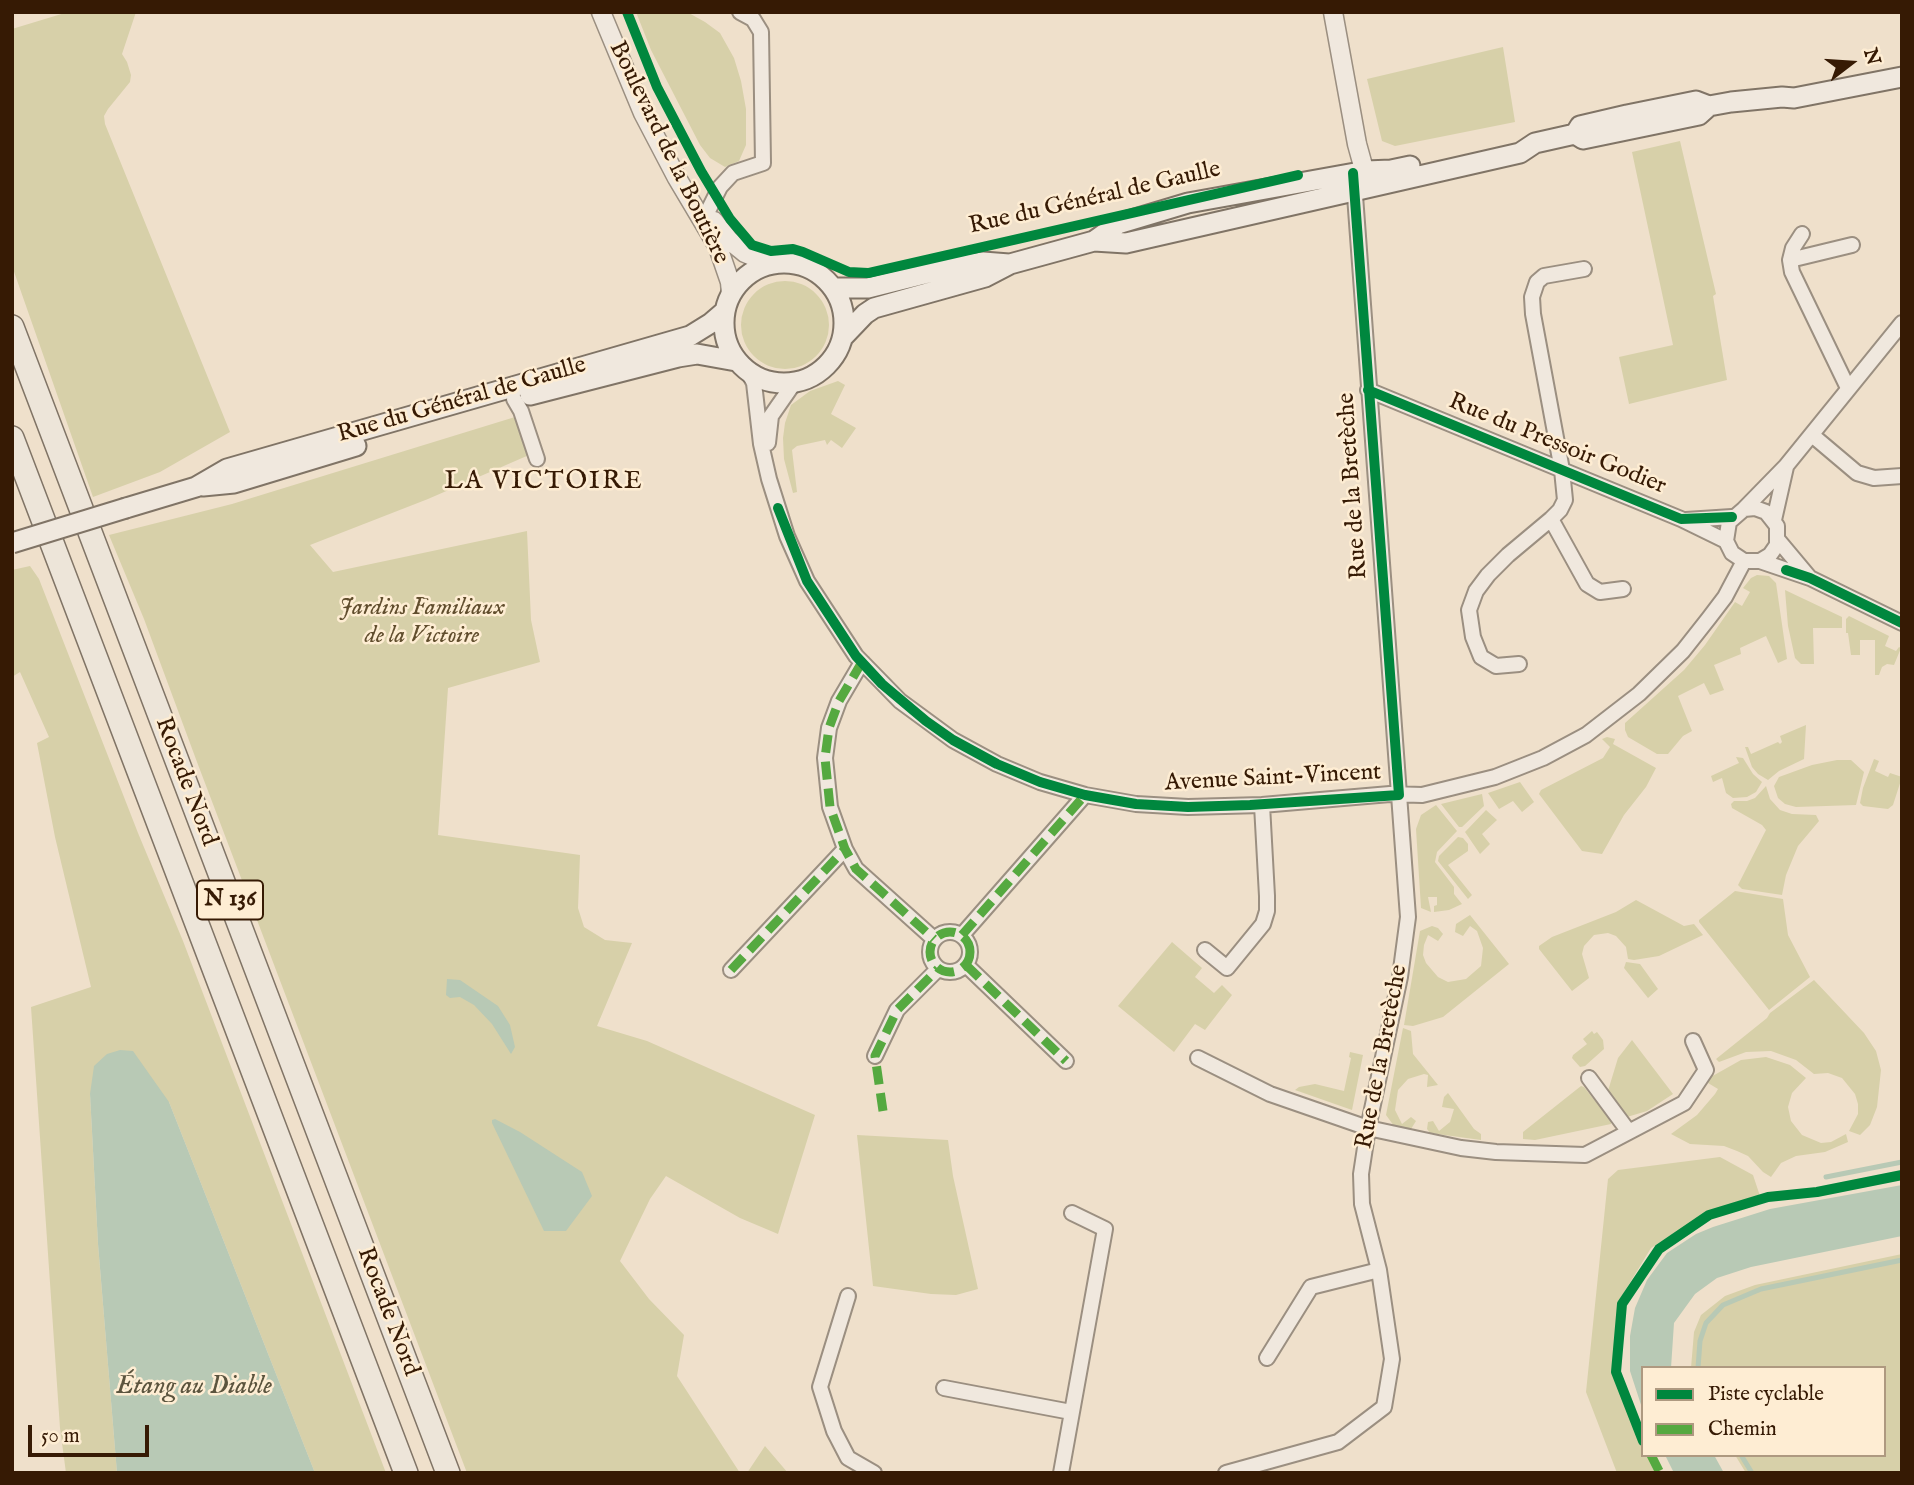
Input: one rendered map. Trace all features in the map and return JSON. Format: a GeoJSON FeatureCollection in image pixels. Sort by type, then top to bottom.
{"type":"FeatureCollection","features":[{"type":"Feature","properties":{"kind":"highway","name":"Rocade Nord"},"geometry":{"type":"LineString","coordinates":[[12,327],[448,1473]]}},
{"type":"Feature","properties":{"kind":"highway","name":"Rocade Nord"},"geometry":{"type":"LineString","coordinates":[[12,438],[406,1473]]}},
{"type":"Feature","properties":{"kind":"main road","name":"Rue du Général de Gaulle"},"geometry":{"type":"LineString","coordinates":[[1782,97],[1793,90],[1902,70]]}},
{"type":"Feature","properties":{"kind":"main road","name":"Rue du Général de Gaulle"},"geometry":{"type":"LineString","coordinates":[[844,336],[864,314],[874,308],[985,277],[1010,264],[1094,241],[1118,224],[1188,203],[1360,181],[1517,140],[1535,143],[1574,134],[1580,126],[1696,101],[1709,106],[1782,97],[1794,98],[1902,77]]}},
{"type":"Feature","properties":{"kind":"main road","name":"Rue du Général de Gaulle"},"geometry":{"type":"LineString","coordinates":[[833,288],[868,288],[983,262],[1010,264]]}},
{"type":"Feature","properties":{"kind":"main road"},"geometry":{"type":"LineString","coordinates":[[775,263],[797,264],[817,272],[833,288],[844,311],[844,336],[835,356],[828,366],[813,377],[794,383],[770,382],[742,367],[725,337],[728,302],[737,285],[754,271],[775,263]]}},
{"type":"Feature","properties":{"kind":"main road","name":"Rue du Général de Gaulle"},"geometry":{"type":"LineString","coordinates":[[12,543],[196,486],[228,469],[690,336],[711,323],[728,302]]}},
{"type":"Feature","properties":{"kind":"main road","name":"Rue du Général de Gaulle"},"geometry":{"type":"LineString","coordinates":[[196,486],[234,483],[517,405],[678,357],[697,354],[742,367]]}},
{"type":"Feature","properties":{"kind":"street","name":"Boulevard de la Boutière"},"geometry":{"type":"LineString","coordinates":[[601,12],[647,122],[718,247],[728,302]]}},
{"type":"Feature","properties":{"kind":"street","name":"Boulevard de la Boutière"},"geometry":{"type":"LineString","coordinates":[[611,12],[651,109],[708,211],[729,240],[745,253],[775,263]]}},
{"type":"Feature","properties":{"kind":"street"},"geometry":{"type":"LineString","coordinates":[[708,211],[720,187],[733,173],[763,163],[761,32],[753,19],[740,12]]}},
{"type":"Feature","properties":{"kind":"street"},"geometry":{"type":"LineString","coordinates":[[1333,12],[1357,144],[1360,181]]}},
{"type":"Feature","properties":{"kind":"street","name":"Rue de la Bretèche"},"geometry":{"type":"LineString","coordinates":[[1226,1473],[1338,1442],[1384,1407],[1392,1359],[1379,1270],[1362,1203],[1361,1174],[1368,1128],[1400,978],[1408,917],[1368,390],[1360,181]]}},
{"type":"Feature","properties":{"kind":"street"},"geometry":{"type":"LineString","coordinates":[[1802,234],[1793,248],[1790,260],[1792,272],[1848,387]]}},
{"type":"Feature","properties":{"kind":"street"},"geometry":{"type":"LineString","coordinates":[[1790,260],[1852,246]]}},
{"type":"Feature","properties":{"kind":"street"},"geometry":{"type":"LineString","coordinates":[[1519,664],[1496,666],[1481,657],[1473,637],[1469,610],[1476,591],[1488,575],[1551,519],[1565,500],[1532,298],[1537,282],[1544,276],[1584,269]]}},
{"type":"Feature","properties":{"kind":"street"},"geometry":{"type":"LineString","coordinates":[[1902,323],[1786,466],[1726,528],[1726,541],[1732,553],[1744,561],[1760,561],[1810,578],[1902,623]]}},
{"type":"Feature","properties":{"kind":"street","name":"Avenue Saint-Vincent"},"geometry":{"type":"LineString","coordinates":[[742,367],[754,383],[761,444],[787,536],[807,581],[831,621],[862,662],[901,701],[953,740],[997,764],[1085,795],[1136,804],[1188,807],[1262,805],[1430,793],[1495,777],[1543,758],[1603,724],[1639,694],[1683,651],[1726,597],[1744,561]]}},
{"type":"Feature","properties":{"kind":"street","name":"Avenue Saint-Vincent"},"geometry":{"type":"LineString","coordinates":[[769,479],[768,434],[771,416],[794,383]]}},
{"type":"Feature","properties":{"kind":"street","name":"Rue du Pressoir Godier"},"geometry":{"type":"LineString","coordinates":[[1368,390],[1726,541]]}},
{"type":"Feature","properties":{"kind":"street"},"geometry":{"type":"LineString","coordinates":[[517,405],[537,460]]}},
{"type":"Feature","properties":{"kind":"street"},"geometry":{"type":"LineString","coordinates":[[1812,435],[1857,473],[1874,478],[1902,476]]}},
{"type":"Feature","properties":{"kind":"street"},"geometry":{"type":"LineString","coordinates":[[1786,466],[1774,520],[1778,540],[1810,578]]}},
{"type":"Feature","properties":{"kind":"street"},"geometry":{"type":"LineString","coordinates":[[1738,513],[1761,510],[1774,520]]}},
{"type":"Feature","properties":{"kind":"street","name":"Rue du Pressoir Godier"},"geometry":{"type":"LineString","coordinates":[[1681,520],[1738,513]]}},
{"type":"Feature","properties":{"kind":"street"},"geometry":{"type":"LineString","coordinates":[[1551,519],[1587,584],[1600,592],[1623,589]]}},
{"type":"Feature","properties":{"kind":"street"},"geometry":{"type":"LineString","coordinates":[[1760,561],[1774,550],[1778,540]]}},
{"type":"Feature","properties":{"kind":"street"},"geometry":{"type":"LineString","coordinates":[[862,662],[839,701],[830,728],[825,758],[830,807],[845,849],[856,869],[934,939]]}},
{"type":"Feature","properties":{"kind":"street"},"geometry":{"type":"LineString","coordinates":[[962,935],[1085,795]]}},
{"type":"Feature","properties":{"kind":"street"},"geometry":{"type":"LineString","coordinates":[[1205,950],[1227,968],[1262,924],[1267,911],[1267,895],[1262,805]]}},
{"type":"Feature","properties":{"kind":"street"},"geometry":{"type":"LineString","coordinates":[[731,970],[845,849]]}},
{"type":"Feature","properties":{"kind":"street"},"geometry":{"type":"LineString","coordinates":[[952,931],[962,935],[969,944],[971,955],[967,965],[958,972],[948,973],[938,969],[931,960],[930,949],[934,939],[942,933],[952,931]]}},
{"type":"Feature","properties":{"kind":"street"},"geometry":{"type":"LineString","coordinates":[[967,965],[1066,1061]]}},
{"type":"Feature","properties":{"kind":"street"},"geometry":{"type":"LineString","coordinates":[[876,1056],[897,1010],[938,969]]}},
{"type":"Feature","properties":{"kind":"street"},"geometry":{"type":"LineString","coordinates":[[1198,1058],[1270,1094],[1368,1128],[1461,1149],[1585,1155],[1684,1103],[1706,1070],[1693,1041]]}},
{"type":"Feature","properties":{"kind":"street"},"geometry":{"type":"LineString","coordinates":[[1589,1078],[1629,1132]]}},
{"type":"Feature","properties":{"kind":"street"},"geometry":{"type":"LineString","coordinates":[[1061,1473],[1105,1229],[1072,1213]]}},
{"type":"Feature","properties":{"kind":"street"},"geometry":{"type":"LineString","coordinates":[[1267,1358],[1311,1287],[1379,1270]]}},
{"type":"Feature","properties":{"kind":"street"},"geometry":{"type":"LineString","coordinates":[[848,1296],[820,1387],[834,1430],[848,1458],[874,1473]]}},
{"type":"Feature","properties":{"kind":"street"},"geometry":{"type":"LineString","coordinates":[[944,1388],[1071,1412]]}},
{"type":"Feature","properties":{"kind":"green space"},"geometry":{"type":"Polygon","coordinates":[[[68,12],[136,12],[122,54],[131,75],[130,82],[108,109],[104,116],[105,124],[230,432],[160,472],[93,497],[12,266],[12,29],[68,12]]]}},
{"type":"Feature","properties":{"kind":"green space"},"geometry":{"type":"Polygon","coordinates":[[[636,12],[687,12],[720,33],[734,58],[746,109],[746,145],[739,161],[725,167],[710,158],[700,145],[651,50],[636,12]]]}},
{"type":"Feature","properties":{"kind":"green space"},"geometry":{"type":"Polygon","coordinates":[[[1503,47],[1515,122],[1395,146],[1382,141],[1367,79],[1503,47]]]}},
{"type":"Feature","properties":{"kind":"green space"},"geometry":{"type":"Polygon","coordinates":[[[1680,141],[1716,294],[1713,296],[1727,380],[1629,404],[1619,357],[1673,345],[1632,152],[1680,141]]]}},
{"type":"Feature","properties":{"kind":"green space"},"geometry":{"type":"Polygon","coordinates":[[[785,281],[802,284],[816,294],[826,308],[829,325],[826,342],[816,356],[802,366],[785,369],[768,366],[754,356],[744,342],[741,325],[744,308],[754,294],[768,284],[785,281]]]}},
{"type":"Feature","properties":{"kind":"green space"},"geometry":{"type":"Polygon","coordinates":[[[838,381],[845,385],[831,414],[856,428],[842,448],[831,440],[827,445],[825,440],[797,446],[792,450],[797,492],[793,493],[784,459],[783,438],[791,405],[810,391],[838,381]]]}},
{"type":"Feature","properties":{"kind":"green space","name":"Jardins Familiaux de la Victoire"},"geometry":{"type":"Polygon","coordinates":[[[515,417],[529,455],[428,499],[310,545],[333,572],[527,531],[531,620],[540,662],[448,688],[438,835],[580,855],[578,908],[584,927],[605,940],[632,943],[597,1026],[647,1041],[815,1115],[778,1234],[740,1218],[666,1176],[650,1199],[620,1261],[649,1299],[684,1335],[677,1376],[740,1473],[467,1473],[144,619],[109,535],[232,504],[515,417]]]}},
{"type":"Feature","properties":{"kind":"green space"},"geometry":{"type":"Polygon","coordinates":[[[30,566],[39,579],[183,941],[386,1473],[315,1473],[169,1102],[90,1094],[98,1244],[117,1473],[66,1473],[60,1428],[31,1007],[91,987],[55,837],[37,743],[49,737],[20,672],[12,677],[12,570],[30,566]]]}},
{"type":"Feature","properties":{"kind":"green space"},"geometry":{"type":"Polygon","coordinates":[[[1757,575],[1769,576],[1776,583],[1787,659],[1778,663],[1766,636],[1740,648],[1741,654],[1714,665],[1724,690],[1710,695],[1704,683],[1678,696],[1692,731],[1683,736],[1668,754],[1657,754],[1628,737],[1625,723],[1684,670],[1735,602],[1742,606],[1750,592],[1743,588],[1757,575]]]}},
{"type":"Feature","properties":{"kind":"green space"},"geometry":{"type":"Polygon","coordinates":[[[1785,590],[1842,617],[1842,628],[1813,628],[1814,664],[1801,664],[1795,658],[1788,626],[1785,590]]]}},
{"type":"Feature","properties":{"kind":"green space"},"geometry":{"type":"Polygon","coordinates":[[[1849,616],[1889,636],[1885,646],[1896,651],[1901,648],[1894,665],[1887,664],[1882,667],[1879,675],[1875,675],[1875,640],[1860,640],[1860,655],[1851,655],[1846,633],[1846,619],[1849,616]]]}},
{"type":"Feature","properties":{"kind":"green space"},"geometry":{"type":"Polygon","coordinates":[[[1806,725],[1804,759],[1779,771],[1768,780],[1758,774],[1752,767],[1745,747],[1748,747],[1751,754],[1778,742],[1780,744],[1780,736],[1806,725]]]}},
{"type":"Feature","properties":{"kind":"green space"},"geometry":{"type":"Polygon","coordinates":[[[1602,739],[1615,739],[1613,744],[1656,768],[1646,787],[1624,815],[1602,854],[1582,851],[1539,794],[1541,790],[1603,758],[1610,747],[1602,739]]]}},
{"type":"Feature","properties":{"kind":"green space"},"geometry":{"type":"Polygon","coordinates":[[[1736,757],[1743,758],[1762,782],[1756,792],[1747,797],[1733,798],[1726,793],[1722,778],[1713,782],[1711,776],[1739,763],[1736,757]]]}},
{"type":"Feature","properties":{"kind":"green space"},"geometry":{"type":"Polygon","coordinates":[[[1874,759],[1879,761],[1875,771],[1888,777],[1890,773],[1902,777],[1893,805],[1888,809],[1863,806],[1860,803],[1874,759]]]}},
{"type":"Feature","properties":{"kind":"green space"},"geometry":{"type":"Polygon","coordinates":[[[1851,760],[1864,772],[1856,805],[1796,807],[1785,804],[1778,798],[1774,786],[1779,777],[1812,765],[1851,760]]]}},
{"type":"Feature","properties":{"kind":"green space"},"geometry":{"type":"Polygon","coordinates":[[[1520,782],[1534,802],[1522,812],[1513,801],[1499,809],[1488,793],[1520,782]]]}},
{"type":"Feature","properties":{"kind":"green space"},"geometry":{"type":"Polygon","coordinates":[[[1766,786],[1770,799],[1780,810],[1792,814],[1816,815],[1819,821],[1798,846],[1786,875],[1782,895],[1742,889],[1738,885],[1766,830],[1732,808],[1731,804],[1734,801],[1755,798],[1766,786]]]}},
{"type":"Feature","properties":{"kind":"green space"},"geometry":{"type":"Polygon","coordinates":[[[1482,794],[1484,806],[1462,827],[1459,827],[1441,804],[1482,794]]]}},
{"type":"Feature","properties":{"kind":"green space"},"geometry":{"type":"Polygon","coordinates":[[[1436,805],[1457,831],[1437,852],[1435,862],[1454,887],[1454,894],[1462,904],[1449,910],[1434,912],[1437,897],[1428,897],[1431,912],[1421,908],[1416,829],[1421,815],[1436,805]]]}},
{"type":"Feature","properties":{"kind":"green space"},"geometry":{"type":"Polygon","coordinates":[[[1486,810],[1497,820],[1482,834],[1490,844],[1480,854],[1465,832],[1486,810]]]}},
{"type":"Feature","properties":{"kind":"green space"},"geometry":{"type":"Polygon","coordinates":[[[1458,837],[1468,844],[1468,851],[1448,865],[1472,895],[1468,899],[1438,861],[1439,856],[1458,837]]]}},
{"type":"Feature","properties":{"kind":"green space"},"geometry":{"type":"Polygon","coordinates":[[[1735,891],[1783,899],[1788,935],[1810,977],[1769,1010],[1699,922],[1735,891]]]}},
{"type":"Feature","properties":{"kind":"green space"},"geometry":{"type":"Polygon","coordinates":[[[1636,900],[1684,926],[1694,924],[1703,935],[1659,956],[1634,960],[1628,959],[1626,947],[1616,936],[1608,933],[1594,935],[1584,946],[1582,954],[1589,978],[1572,991],[1539,946],[1552,937],[1616,912],[1636,900]]]}},
{"type":"Feature","properties":{"kind":"green space"},"geometry":{"type":"Polygon","coordinates":[[[1470,915],[1509,964],[1443,1017],[1413,1026],[1404,1025],[1420,931],[1432,926],[1443,934],[1438,941],[1428,935],[1424,945],[1426,963],[1438,977],[1448,982],[1466,979],[1481,966],[1483,948],[1477,931],[1470,926],[1463,936],[1455,932],[1456,924],[1470,915]]]}},
{"type":"Feature","properties":{"kind":"green space"},"geometry":{"type":"Polygon","coordinates":[[[1172,942],[1202,968],[1195,977],[1214,993],[1222,985],[1232,995],[1205,1030],[1195,1024],[1174,1052],[1118,1006],[1172,942]]]}},
{"type":"Feature","properties":{"kind":"green space"},"geometry":{"type":"Polygon","coordinates":[[[1626,962],[1640,964],[1658,989],[1648,998],[1624,968],[1626,962]]]}},
{"type":"Feature","properties":{"kind":"green space"},"geometry":{"type":"Polygon","coordinates":[[[1814,980],[1864,1033],[1876,1051],[1881,1070],[1877,1107],[1870,1125],[1860,1135],[1849,1131],[1858,1114],[1858,1104],[1855,1094],[1842,1078],[1828,1073],[1814,1074],[1796,1060],[1771,1051],[1746,1052],[1719,1062],[1716,1059],[1814,980]]]}},
{"type":"Feature","properties":{"kind":"green space"},"geometry":{"type":"Polygon","coordinates":[[[1403,1028],[1411,1031],[1413,1054],[1438,1085],[1427,1087],[1428,1075],[1424,1074],[1408,1079],[1398,1090],[1395,1110],[1402,1124],[1411,1117],[1416,1121],[1411,1129],[1394,1126],[1386,1115],[1403,1028]]]}},
{"type":"Feature","properties":{"kind":"green space"},"geometry":{"type":"Polygon","coordinates":[[[1592,1031],[1594,1034],[1597,1032],[1603,1040],[1604,1049],[1585,1066],[1580,1067],[1572,1058],[1573,1055],[1587,1044],[1583,1039],[1592,1031]]]}},
{"type":"Feature","properties":{"kind":"green space"},"geometry":{"type":"Polygon","coordinates":[[[1632,1040],[1673,1094],[1647,1111],[1627,1117],[1607,1094],[1618,1058],[1632,1040]]]}},
{"type":"Feature","properties":{"kind":"green space"},"geometry":{"type":"Polygon","coordinates":[[[1350,1052],[1363,1055],[1352,1110],[1295,1090],[1315,1084],[1344,1091],[1350,1052]]]}},
{"type":"Feature","properties":{"kind":"green space"},"geometry":{"type":"Polygon","coordinates":[[[1766,1057],[1790,1065],[1806,1078],[1792,1093],[1788,1107],[1791,1121],[1802,1135],[1821,1143],[1831,1142],[1846,1134],[1848,1142],[1825,1152],[1796,1156],[1781,1163],[1771,1177],[1748,1156],[1737,1151],[1724,1146],[1690,1144],[1671,1134],[1697,1115],[1715,1094],[1718,1089],[1708,1083],[1709,1078],[1741,1060],[1766,1057]]]}},
{"type":"Feature","properties":{"kind":"green space"},"geometry":{"type":"Polygon","coordinates":[[[1581,1086],[1611,1124],[1535,1140],[1523,1139],[1523,1132],[1581,1086]]]}},
{"type":"Feature","properties":{"kind":"green space"},"geometry":{"type":"Polygon","coordinates":[[[1448,1093],[1474,1129],[1481,1134],[1481,1140],[1430,1133],[1427,1129],[1428,1122],[1433,1121],[1439,1131],[1450,1122],[1454,1109],[1442,1107],[1444,1097],[1448,1093]]]}},
{"type":"Feature","properties":{"kind":"green space"},"geometry":{"type":"Polygon","coordinates":[[[857,1135],[948,1140],[953,1176],[978,1289],[956,1295],[873,1286],[857,1135]]]}},
{"type":"Feature","properties":{"kind":"green space"},"geometry":{"type":"Polygon","coordinates":[[[1720,1157],[1753,1175],[1760,1196],[1707,1213],[1651,1248],[1620,1299],[1612,1374],[1641,1443],[1641,1457],[1648,1457],[1656,1473],[1617,1473],[1586,1392],[1608,1179],[1618,1170],[1720,1157]]]}},
{"type":"Feature","properties":{"kind":"green space"},"geometry":{"type":"Polygon","coordinates":[[[1902,1254],[1902,1473],[1746,1473],[1736,1457],[1886,1457],[1886,1366],[1691,1366],[1694,1332],[1701,1315],[1725,1296],[1755,1285],[1902,1254]]]}},
{"type":"Feature","properties":{"kind":"green space"},"geometry":{"type":"Polygon","coordinates":[[[765,1446],[788,1473],[747,1473],[765,1446]]]}},
{"type":"Feature","properties":{"kind":"water"},"geometry":{"type":"Polygon","coordinates":[[[447,979],[460,980],[498,1006],[510,1025],[515,1047],[511,1054],[492,1024],[474,1005],[460,997],[450,998],[446,995],[447,979]]]}},
{"type":"Feature","properties":{"kind":"water","name":"Étang au Diable"},"geometry":{"type":"Polygon","coordinates":[[[120,1050],[133,1051],[169,1102],[315,1473],[117,1473],[98,1244],[90,1094],[94,1066],[107,1054],[120,1050]]]}},
{"type":"Feature","properties":{"kind":"water"},"geometry":{"type":"Polygon","coordinates":[[[495,1119],[582,1172],[592,1196],[566,1231],[544,1231],[492,1123],[495,1119]]]}},
{"type":"Feature","properties":{"kind":"water"},"geometry":{"type":"Polygon","coordinates":[[[1902,1185],[1902,1236],[1751,1267],[1717,1278],[1695,1294],[1674,1323],[1671,1366],[1641,1366],[1641,1405],[1630,1371],[1630,1336],[1635,1308],[1647,1280],[1667,1253],[1696,1234],[1770,1209],[1902,1185]]]}},
{"type":"Feature","properties":{"kind":"water"},"geometry":{"type":"Polygon","coordinates":[[[1666,1457],[1715,1457],[1724,1473],[1674,1473],[1666,1457]]]}},
{"type":"Feature","properties":{"kind":"waterway"},"geometry":{"type":"LineString","coordinates":[[1826,1177],[1902,1162]]}},
{"type":"Feature","properties":{"kind":"waterway"},"geometry":{"type":"LineString","coordinates":[[1698,1366],[1700,1341],[1706,1323],[1723,1305],[1761,1289],[1902,1260]]}},
{"type":"Feature","properties":{"kind":"waterway"},"geometry":{"type":"LineString","coordinates":[[1742,1457],[1752,1473]]}},
{"type":"Feature","properties":{"kind":"marked path"},"geometry":{"type":"LineString","coordinates":[[862,662],[839,701],[829,728],[825,758],[830,807],[845,849],[856,869],[934,939]]}},
{"type":"Feature","properties":{"kind":"marked path"},"geometry":{"type":"LineString","coordinates":[[962,935],[1085,795]]}},
{"type":"Feature","properties":{"kind":"marked path"},"geometry":{"type":"LineString","coordinates":[[731,970],[845,849]]}},
{"type":"Feature","properties":{"kind":"marked path"},"geometry":{"type":"LineString","coordinates":[[950,932],[958,933],[964,938],[969,944],[970,952],[969,960],[964,966],[958,971],[950,972],[942,971],[936,966],[931,960],[930,952],[931,944],[936,938],[942,933],[950,932]]}},
{"type":"Feature","properties":{"kind":"marked path"},"geometry":{"type":"LineString","coordinates":[[966,965],[1066,1061]]}},
{"type":"Feature","properties":{"kind":"marked path"},"geometry":{"type":"LineString","coordinates":[[883,1111],[875,1056],[897,1010],[938,969]]}},
{"type":"Feature","properties":{"kind":"marked path"},"geometry":{"type":"LineString","coordinates":[[1652,1457],[1660,1473]]}},
{"type":"Feature","properties":{"kind":"cycle path"},"geometry":{"type":"LineString","coordinates":[[627,12],[657,87],[701,171],[730,219],[752,245],[771,251],[793,249],[849,272],[868,273],[1298,175]]}},
{"type":"Feature","properties":{"kind":"cycle path"},"geometry":{"type":"LineString","coordinates":[[778,508],[807,581],[856,656],[882,684],[926,721],[953,740],[997,764],[1040,782],[1085,795],[1136,804],[1188,807],[1250,805],[1399,795],[1353,173]]}},
{"type":"Feature","properties":{"kind":"cycle path"},"geometry":{"type":"LineString","coordinates":[[1368,390],[1681,519],[1732,517]]}},
{"type":"Feature","properties":{"kind":"cycle path"},"geometry":{"type":"LineString","coordinates":[[1786,570],[1810,578],[1902,623]]}},
{"type":"Feature","properties":{"kind":"cycle path"},"geometry":{"type":"LineString","coordinates":[[1641,1436],[1616,1372],[1622,1304],[1659,1249],[1709,1215],[1768,1197],[1817,1192],[1902,1175]]}},
{"type":"Feature","properties":{"kind":"district","name":"LA VICTOIRE"},"geometry":{"type":"Point","coordinates":[544,483]}}]}
